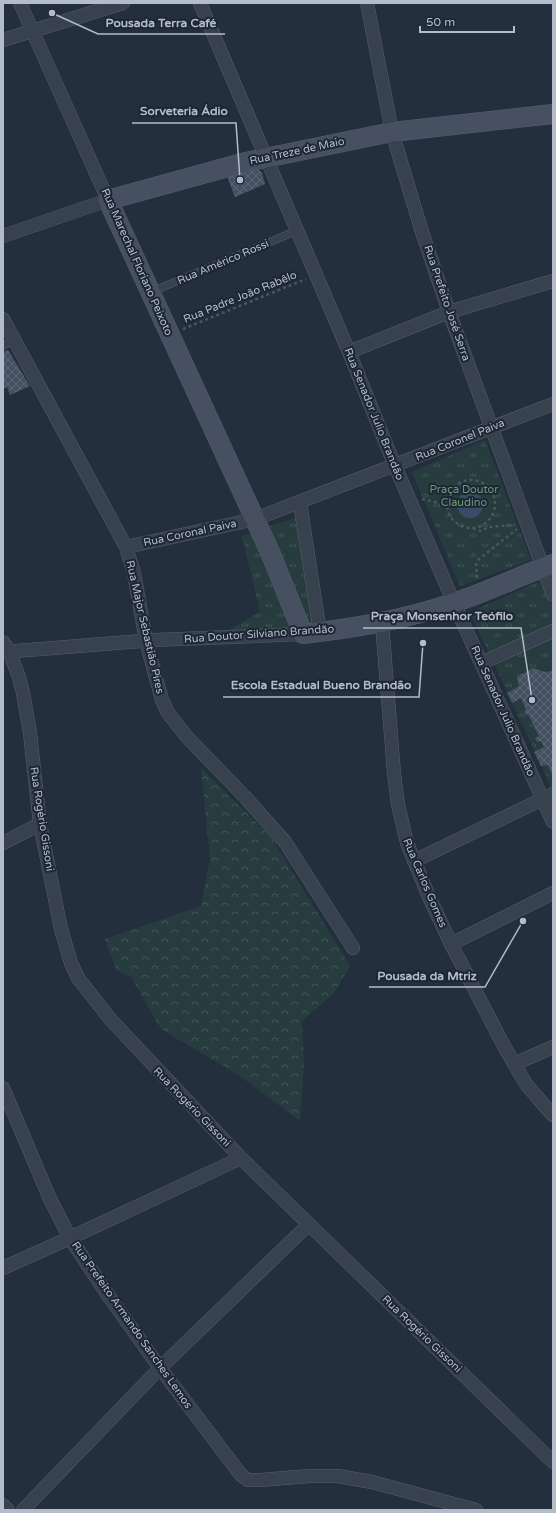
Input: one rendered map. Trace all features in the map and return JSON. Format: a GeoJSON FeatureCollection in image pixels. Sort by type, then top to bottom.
{"type":"FeatureCollection","features":[{"type":"Feature","properties":{"kind":"street","name":"Rua Marechal Floriano Peixoto"},"geometry":{"type":"LineString","coordinates":[[20,3],[34,31],[108,200],[255,520],[312,633]]}},
{"type":"Feature","properties":{"kind":"street"},"geometry":{"type":"LineString","coordinates":[[3,40],[122,3]]}},
{"type":"Feature","properties":{"kind":"street","name":"Rua Senador Julio Brandão"},"geometry":{"type":"LineString","coordinates":[[200,3],[454,603],[481,663],[548,797],[553,822]]}},
{"type":"Feature","properties":{"kind":"street","name":"Rua Prefeito José Serra"},"geometry":{"type":"LineString","coordinates":[[367,3],[392,132],[422,232],[526,523],[548,566],[553,595]]}},
{"type":"Feature","properties":{"kind":"street","name":"Rua Treze de Maio"},"geometry":{"type":"LineString","coordinates":[[3,236],[108,200],[266,157],[392,132],[553,114]]}},
{"type":"Feature","properties":{"kind":"street"},"geometry":{"type":"LineString","coordinates":[[349,352],[450,312],[553,281]]}},
{"type":"Feature","properties":{"kind":"street","name":"Rua Major Sebastião Pires"},"geometry":{"type":"LineString","coordinates":[[3,319],[8,343],[126,547],[134,573],[146,641],[162,700],[168,713],[188,737],[245,796],[285,842],[353,948]]}},
{"type":"Feature","properties":{"kind":"street","name":"Rua Coronel Paiva"},"geometry":{"type":"LineString","coordinates":[[255,520],[553,404]]}},
{"type":"Feature","properties":{"kind":"street"},"geometry":{"type":"LineString","coordinates":[[300,503],[312,633]]}},
{"type":"Feature","properties":{"kind":"street","name":"Rua Coronal Paiva"},"geometry":{"type":"LineString","coordinates":[[126,547],[255,520]]}},
{"type":"Feature","properties":{"kind":"street","name":"Rua Doutor Silviano Brandão"},"geometry":{"type":"LineString","coordinates":[[5,648],[312,633],[382,623],[454,603],[548,566]]}},
{"type":"Feature","properties":{"kind":"street","name":"Rua Carlos Gomes"},"geometry":{"type":"LineString","coordinates":[[382,623],[394,773],[402,824],[414,861],[451,944],[514,1064],[536,1097],[553,1115]]}},
{"type":"Feature","properties":{"kind":"street"},"geometry":{"type":"LineString","coordinates":[[481,663],[553,632]]}},
{"type":"Feature","properties":{"kind":"street","name":"Rua Rogério Gissoni"},"geometry":{"type":"LineString","coordinates":[[5,648],[19,677],[23,693],[30,733],[40,824],[61,929],[71,963],[78,978],[111,1020],[241,1158],[308,1225],[553,1462]]}},
{"type":"Feature","properties":{"kind":"street"},"geometry":{"type":"LineString","coordinates":[[414,861],[548,797]]}},
{"type":"Feature","properties":{"kind":"street"},"geometry":{"type":"LineString","coordinates":[[3,843],[40,824]]}},
{"type":"Feature","properties":{"kind":"street"},"geometry":{"type":"LineString","coordinates":[[451,944],[553,893]]}},
{"type":"Feature","properties":{"kind":"street"},"geometry":{"type":"LineString","coordinates":[[514,1064],[553,1048]]}},
{"type":"Feature","properties":{"kind":"street","name":"Rua Prefeito Armando Sanches Lemos"},"geometry":{"type":"LineString","coordinates":[[3,1088],[50,1199],[70,1238],[110,1298],[160,1368],[241,1475],[248,1480],[309,1476],[338,1476],[372,1482],[476,1510]]}},
{"type":"Feature","properties":{"kind":"street"},"geometry":{"type":"LineString","coordinates":[[3,1268],[241,1158]]}},
{"type":"Feature","properties":{"kind":"street"},"geometry":{"type":"LineString","coordinates":[[23,1510],[160,1368],[308,1225]]}},
{"type":"Feature","properties":{"kind":"street"},"geometry":{"type":"LineString","coordinates":[[3,1504],[8,1510]]}},
{"type":"Feature","properties":{"kind":"lane","name":"Rua Américo Rossi"},"geometry":{"type":"LineString","coordinates":[[150,292],[296,231]]}},
{"type":"Feature","properties":{"kind":"path","name":"Rua Padre João Rabêlo"},"geometry":{"type":"LineString","coordinates":[[170,334],[316,275]]}},
{"type":"Feature","properties":{"kind":"path"},"geometry":{"type":"LineString","coordinates":[[470,528],[478,527],[484,524],[490,518],[495,504],[489,488],[483,483],[475,480],[467,480],[459,483],[453,488],[449,495],[447,505],[451,518],[456,523],[470,528],[481,530],[489,527],[526,523]]}},
{"type":"Feature","properties":{"kind":"path"},"geometry":{"type":"LineString","coordinates":[[408,496],[447,505]]}},
{"type":"Feature","properties":{"kind":"path"},"geometry":{"type":"LineString","coordinates":[[484,591],[476,577],[476,565],[479,559],[526,523]]}},
{"type":"Feature","properties":{"kind":"green space","name":"Praça Doutor Claudino"},"geometry":{"type":"Polygon","coordinates":[[[485,440],[531,560],[460,586],[412,472],[485,440]]]}},
{"type":"Feature","properties":{"kind":"green space"},"geometry":{"type":"Polygon","coordinates":[[[297,517],[313,627],[227,631],[260,612],[242,536],[297,517]]]}},
{"type":"Feature","properties":{"kind":"green space"},"geometry":{"type":"Polygon","coordinates":[[[538,582],[544,585],[553,608],[552,789],[470,612],[538,582]]]}},
{"type":"Feature","properties":{"kind":"green space"},"geometry":{"type":"Polygon","coordinates":[[[201,768],[271,837],[350,966],[334,993],[302,1021],[304,1062],[300,1121],[240,1076],[161,1029],[131,977],[116,970],[105,939],[201,906],[210,859],[201,768]]]}},
{"type":"Feature","properties":{"kind":"water"},"geometry":{"type":"Polygon","coordinates":[[[470,492],[479,496],[483,505],[479,514],[470,518],[461,514],[457,505],[461,496],[470,492]]]}},
{"type":"Feature","properties":{"kind":"building"},"geometry":{"type":"Polygon","coordinates":[[[255,166],[262,173],[265,184],[235,197],[227,176],[255,166]]]}},
{"type":"Feature","properties":{"kind":"building"},"geometry":{"type":"Polygon","coordinates":[[[8,350],[30,386],[10,395],[7,387],[3,389],[3,352],[8,350]]]}},
{"type":"Feature","properties":{"kind":"building"},"geometry":{"type":"Polygon","coordinates":[[[533,668],[545,672],[553,671],[553,777],[548,765],[541,766],[534,752],[544,747],[541,741],[537,742],[535,738],[539,736],[528,714],[526,715],[524,712],[526,710],[521,698],[512,703],[507,693],[519,686],[517,677],[533,668]]]}},
{"type":"Feature","properties":{"kind":"place","name":"Pousada Terra Café"},"geometry":{"type":"Point","coordinates":[52,13]}},
{"type":"Feature","properties":{"kind":"place","name":"Sorveteria Ádio"},"geometry":{"type":"Point","coordinates":[240,180]}},
{"type":"Feature","properties":{"kind":"place","name":"Escola Estadual Bueno Brandão"},"geometry":{"type":"Point","coordinates":[423,643]}},
{"type":"Feature","properties":{"kind":"place","name":"Praça Monsenhor Teófilo"},"geometry":{"type":"Point","coordinates":[532,700]}},
{"type":"Feature","properties":{"kind":"place","name":"Pousada da Mtriz"},"geometry":{"type":"Point","coordinates":[523,921]}}]}
